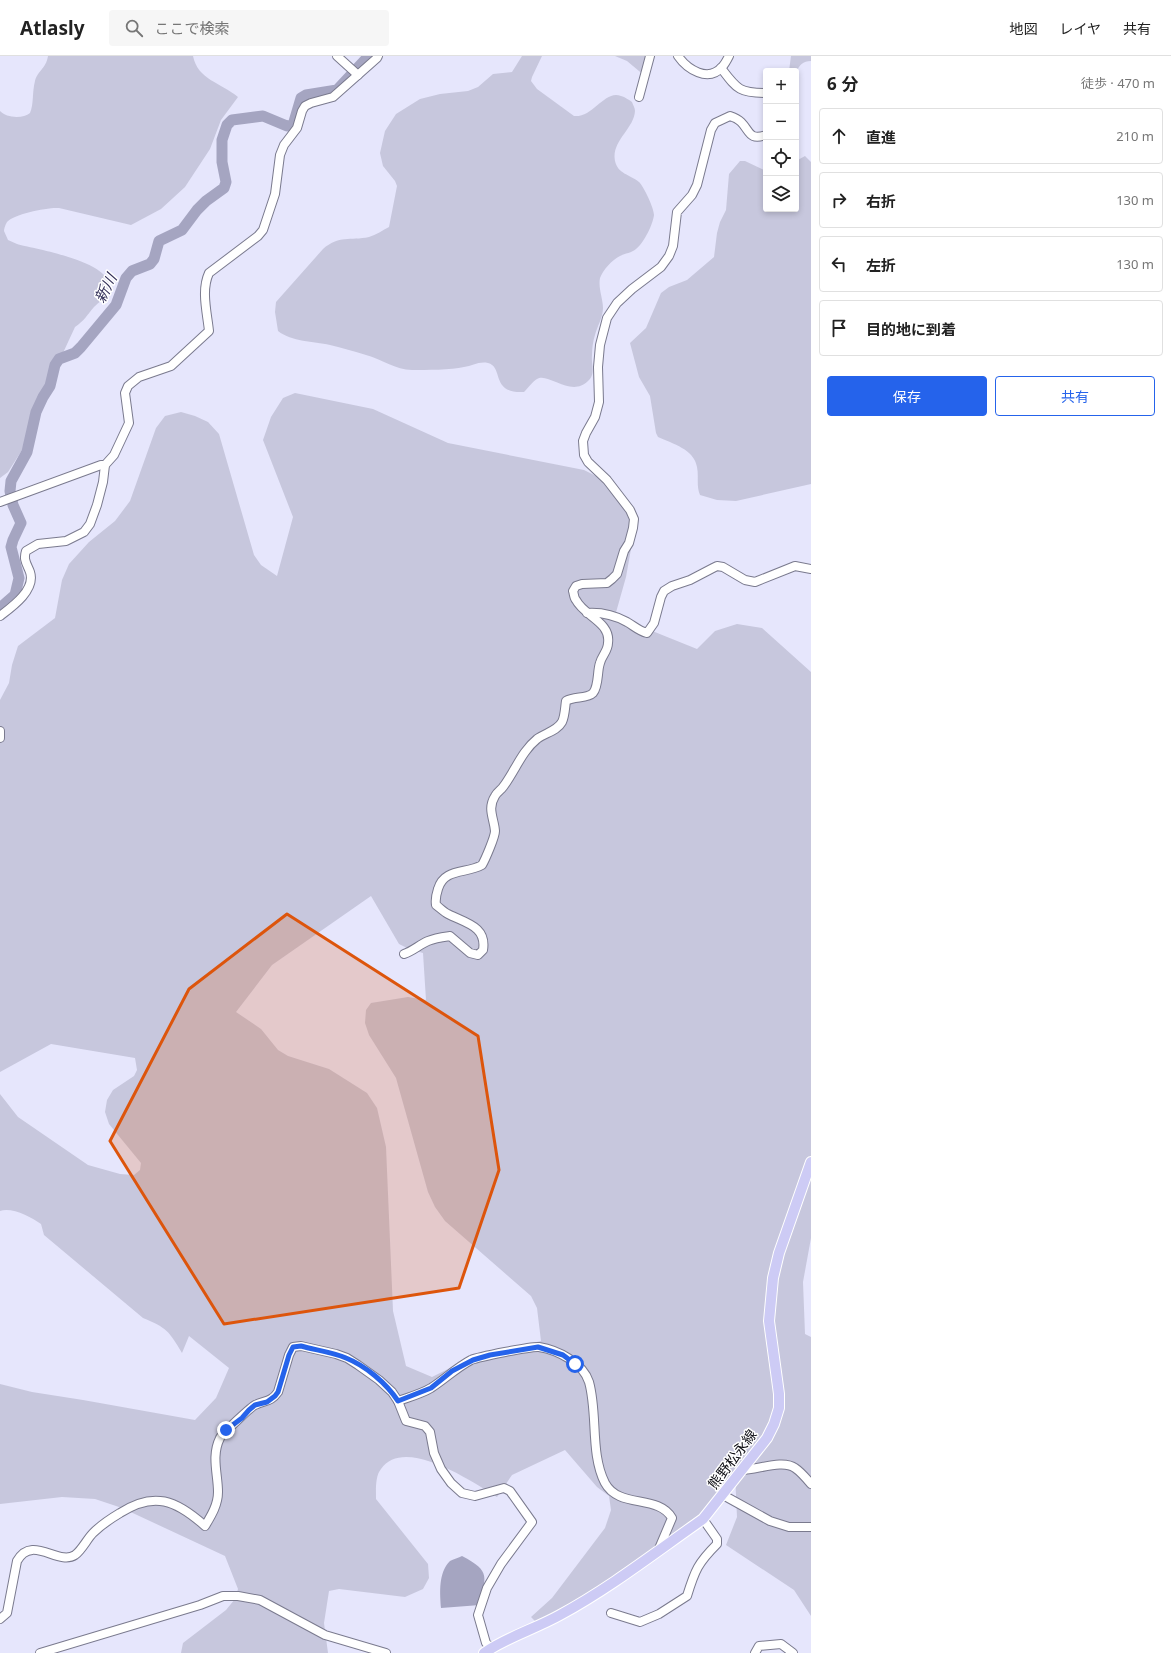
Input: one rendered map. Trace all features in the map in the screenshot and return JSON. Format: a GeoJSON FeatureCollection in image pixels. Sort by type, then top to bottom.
{"type":"FeatureCollection","features":[{"type":"Feature","properties":{"kind":"main road","name":"熊野松永線"},"geometry":{"type":"LineString","coordinates":[[488,1650],[560,1615],[613,1583],[703,1519],[767,1438],[774,1424],[779,1408],[779,1394],[769,1322],[770,1299],[779,1253],[811,1162]]}},
{"type":"Feature","properties":{"kind":"street"},"geometry":{"type":"LineString","coordinates":[[337,56],[355,73]]}},
{"type":"Feature","properties":{"kind":"street"},"geometry":{"type":"LineString","coordinates":[[0,616],[18,602],[28,591],[31,576],[25,560],[26,551],[38,544],[66,541],[84,532],[90,524],[104,482],[105,465],[114,455],[129,422],[125,393],[128,386],[139,377],[171,366],[209,331],[204,289],[206,280],[209,273],[258,236],[263,230],[275,194],[280,154],[284,145],[297,128],[305,106],[333,97],[355,73],[378,56]]}},
{"type":"Feature","properties":{"kind":"street"},"geometry":{"type":"LineString","coordinates":[[639,97],[650,56]]}},
{"type":"Feature","properties":{"kind":"street"},"geometry":{"type":"LineString","coordinates":[[678,56],[682,62],[696,72],[706,74],[721,68],[729,56]]}},
{"type":"Feature","properties":{"kind":"street"},"geometry":{"type":"LineString","coordinates":[[721,68],[734,86],[741,90],[763,93]]}},
{"type":"Feature","properties":{"kind":"street"},"geometry":{"type":"LineString","coordinates":[[404,954],[413,951],[427,941],[450,936],[470,953],[478,955],[483,950],[484,943],[479,932],[463,920],[449,915],[436,904],[435,899],[437,892],[442,879],[450,874],[482,866],[488,850],[493,843],[495,832],[490,807],[495,796],[537,739],[558,727],[563,721],[566,701],[571,698],[587,696],[593,693],[600,662],[607,650],[609,642],[608,635],[602,624],[587,614],[576,600],[574,591],[576,586],[582,584],[607,583],[612,579],[617,574],[624,551],[630,543],[634,519],[630,510],[615,490],[588,462],[584,455],[583,441],[595,417],[599,402],[598,367],[600,346],[607,318],[617,303],[632,289],[661,267],[669,256],[673,246],[677,212],[692,195],[697,185],[710,130],[715,123],[730,116],[740,120],[751,136],[763,136]]}},
{"type":"Feature","properties":{"kind":"street"},"geometry":{"type":"LineString","coordinates":[[7,499],[101,465],[105,465]]}},
{"type":"Feature","properties":{"kind":"street"},"geometry":{"type":"LineString","coordinates":[[587,614],[601,612],[616,616],[641,632],[647,633],[654,623],[664,591],[717,566],[723,567],[745,580],[755,582],[795,566],[811,569]]}},
{"type":"Feature","properties":{"kind":"street"},"geometry":{"type":"LineString","coordinates":[[0,732],[0,738]]}},
{"type":"Feature","properties":{"kind":"street"},"geometry":{"type":"LineString","coordinates":[[0,1619],[7,1613],[17,1562],[20,1555],[28,1551],[37,1550],[68,1557],[75,1555],[93,1533],[105,1522],[133,1505],[158,1499],[173,1504],[194,1516],[204,1526],[214,1510],[218,1494],[215,1458],[220,1436],[255,1405],[267,1402],[275,1396],[278,1392],[289,1355],[293,1347],[301,1346],[347,1358],[379,1380],[392,1392],[398,1401],[406,1421],[425,1426],[430,1432],[436,1459],[451,1483],[462,1493],[475,1496],[504,1488],[510,1491],[532,1522],[501,1564],[487,1588],[478,1615],[488,1650]]}},
{"type":"Feature","properties":{"kind":"street"},"geometry":{"type":"LineString","coordinates":[[398,1401],[431,1388],[452,1371],[473,1360],[538,1347],[563,1355],[585,1373],[589,1383],[592,1401],[596,1454],[605,1483],[612,1492],[619,1497],[664,1508],[672,1518],[658,1551]]}},
{"type":"Feature","properties":{"kind":"street"},"geometry":{"type":"LineString","coordinates":[[742,1470],[751,1470],[767,1466],[790,1465],[798,1470],[811,1484]]}},
{"type":"Feature","properties":{"kind":"street"},"geometry":{"type":"LineString","coordinates":[[723,1495],[770,1521],[789,1527],[811,1528]]}},
{"type":"Feature","properties":{"kind":"street"},"geometry":{"type":"LineString","coordinates":[[611,1613],[640,1622],[659,1614],[687,1596],[694,1572],[717,1544],[717,1539],[703,1519]]}},
{"type":"Feature","properties":{"kind":"street"},"geometry":{"type":"LineString","coordinates":[[40,1653],[200,1605],[223,1596],[238,1596],[260,1600],[325,1635],[386,1653]]}},
{"type":"Feature","properties":{"kind":"street"},"geometry":{"type":"LineString","coordinates":[[755,1653],[759,1646],[781,1644],[794,1653]]}},
{"type":"Feature","properties":{"kind":"highlighted area"},"geometry":{"type":"Polygon","coordinates":[[[287,914],[478,1036],[499,1170],[459,1288],[224,1324],[110,1141],[189,989],[287,914]]]}},
{"type":"Feature","properties":{"kind":"shaded area"},"geometry":{"type":"Polygon","coordinates":[[[48,56],[193,56],[196,64],[205,76],[238,97],[221,120],[210,149],[185,187],[161,209],[131,225],[59,208],[47,209],[17,216],[7,222],[4,231],[8,240],[17,244],[75,259],[91,266],[103,274],[109,283],[106,296],[75,327],[44,394],[38,425],[8,472],[0,478],[0,111],[6,115],[15,117],[30,113],[35,81],[38,74],[46,64],[48,56]]]}},
{"type":"Feature","properties":{"kind":"shaded area"},"geometry":{"type":"Polygon","coordinates":[[[522,56],[542,56],[531,81],[537,89],[574,116],[587,113],[610,96],[615,95],[624,97],[632,102],[635,110],[631,124],[616,147],[615,161],[616,165],[621,171],[639,182],[651,203],[654,215],[648,233],[639,246],[633,251],[614,260],[601,275],[600,286],[603,311],[593,342],[593,372],[588,381],[581,386],[574,387],[542,378],[535,380],[524,392],[513,391],[506,389],[502,385],[493,365],[488,363],[479,363],[452,369],[406,370],[372,357],[330,345],[303,341],[284,335],[278,331],[275,312],[276,302],[323,249],[340,240],[369,237],[389,227],[397,186],[395,181],[383,166],[380,153],[385,131],[396,114],[420,99],[440,94],[468,91],[478,87],[493,74],[512,72],[522,56]]]}},
{"type":"Feature","properties":{"kind":"shaded area"},"geometry":{"type":"Polygon","coordinates":[[[615,56],[652,56],[645,76],[627,61],[615,56]]]}},
{"type":"Feature","properties":{"kind":"shaded area"},"geometry":{"type":"Polygon","coordinates":[[[791,56],[811,56],[811,61],[802,64],[798,68],[789,68],[791,56]]]}},
{"type":"Feature","properties":{"kind":"shaded area"},"geometry":{"type":"Polygon","coordinates":[[[805,156],[811,162],[811,484],[736,501],[717,500],[700,495],[698,488],[697,467],[692,456],[682,448],[658,437],[650,396],[639,377],[630,343],[646,328],[661,293],[669,287],[687,280],[714,257],[717,233],[720,222],[726,210],[729,174],[740,161],[745,161],[763,170],[763,212],[799,212],[799,159],[805,156]]]}},
{"type":"Feature","properties":{"kind":"shaded area"},"geometry":{"type":"Polygon","coordinates":[[[295,393],[373,409],[448,443],[584,470],[606,481],[626,512],[634,532],[626,577],[615,616],[697,649],[715,631],[737,624],[762,628],[811,672],[811,1238],[803,1282],[805,1334],[811,1337],[811,1616],[794,1590],[726,1545],[737,1517],[735,1474],[688,1527],[595,1591],[537,1623],[531,1617],[552,1598],[605,1528],[611,1510],[609,1496],[597,1487],[565,1450],[512,1475],[497,1497],[456,1473],[421,1459],[405,1457],[392,1460],[381,1469],[376,1483],[376,1499],[428,1564],[429,1578],[423,1589],[405,1597],[339,1589],[329,1591],[324,1623],[328,1653],[181,1653],[183,1643],[226,1610],[235,1599],[238,1589],[225,1556],[122,1508],[95,1499],[62,1497],[0,1504],[0,1384],[32,1392],[195,1420],[216,1398],[229,1368],[189,1336],[182,1353],[167,1331],[143,1318],[44,1235],[41,1224],[32,1218],[10,1210],[0,1211],[0,1094],[18,1117],[88,1165],[120,1174],[134,1175],[140,1170],[141,1163],[109,1124],[105,1112],[107,1100],[113,1090],[134,1076],[137,1070],[135,1058],[51,1044],[0,1072],[0,700],[9,683],[12,665],[18,646],[55,618],[62,580],[69,564],[89,542],[115,521],[130,501],[156,428],[165,416],[181,412],[195,416],[208,422],[219,434],[254,555],[261,565],[277,576],[293,517],[263,440],[271,417],[283,398],[295,393]],[[371,896],[272,965],[236,1012],[261,1029],[278,1050],[288,1056],[329,1069],[367,1093],[377,1108],[386,1147],[393,1311],[406,1366],[432,1377],[472,1357],[541,1341],[537,1308],[531,1296],[445,1221],[435,1207],[428,1192],[396,1078],[369,1035],[365,1023],[366,1010],[371,1003],[408,997],[426,1000],[423,953],[399,944],[371,896]]]}},
{"type":"Feature","properties":{"kind":"shaded area"},"geometry":{"type":"Polygon","coordinates":[[[462,1556],[478,1566],[484,1576],[484,1587],[480,1605],[441,1608],[440,1596],[443,1571],[450,1561],[462,1556]]]}},
{"type":"Feature","properties":{"kind":"waterway","name":"新川"},"geometry":{"type":"LineString","coordinates":[[0,608],[15,595],[19,578],[11,547],[21,523],[13,505],[10,491],[11,481],[27,452],[36,412],[50,386],[55,365],[59,359],[75,353],[81,347],[116,305],[126,278],[132,271],[150,264],[154,259],[159,241],[182,230],[197,210],[206,201],[224,188],[226,182],[222,162],[222,140],[227,125],[232,120],[263,116],[287,126],[293,125],[301,98],[306,95],[337,90],[365,60],[374,56]]}},
{"type":"Feature","properties":{"kind":"route"},"geometry":{"type":"LineString","coordinates":[[226,1430],[242,1418],[255,1405],[267,1402],[275,1396],[278,1392],[289,1355],[293,1347],[301,1346],[347,1358],[358,1364],[379,1380],[392,1392],[398,1401],[431,1388],[452,1371],[473,1360],[490,1355],[538,1347],[563,1355],[575,1364]]}}]}
